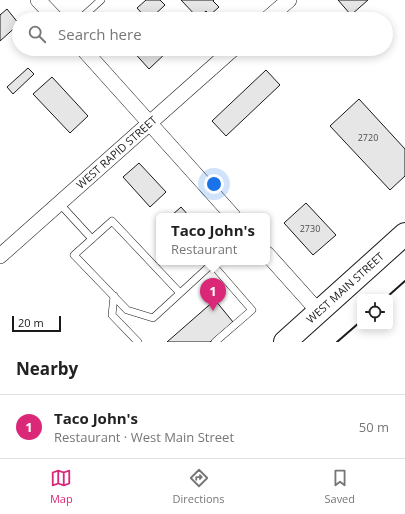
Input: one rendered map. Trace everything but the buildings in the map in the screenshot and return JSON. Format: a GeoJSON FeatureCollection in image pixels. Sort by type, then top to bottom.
{"type":"FeatureCollection","features":[{"type":"Feature","properties":{"kind":"main road","name":"WEST MAIN STREET"},"geometry":{"type":"LineString","coordinates":[[285,342],[405,234]]}},
{"type":"Feature","properties":{"kind":"street"},"geometry":{"type":"LineString","coordinates":[[38,0],[49,12]]}},
{"type":"Feature","properties":{"kind":"street"},"geometry":{"type":"LineString","coordinates":[[275,12],[288,0]]}},
{"type":"Feature","properties":{"kind":"street"},"geometry":{"type":"LineString","coordinates":[[89,56],[230,213]]}},
{"type":"Feature","properties":{"kind":"street","name":"WEST RAPID STREET"},"geometry":{"type":"LineString","coordinates":[[0,256],[225,56]]}},
{"type":"Feature","properties":{"kind":"street"},"geometry":{"type":"LineString","coordinates":[[270,257],[319,312]]}},
{"type":"Feature","properties":{"kind":"lane"},"geometry":{"type":"LineString","coordinates":[[88,12],[101,0]]}},
{"type":"Feature","properties":{"kind":"lane"},"geometry":{"type":"LineString","coordinates":[[60,203],[92,239]]}},
{"type":"Feature","properties":{"kind":"lane"},"geometry":{"type":"LineString","coordinates":[[180,293],[112,221],[74,255],[127,310],[153,318],[211,265]]}},
{"type":"Feature","properties":{"kind":"lane"},"geometry":{"type":"LineString","coordinates":[[215,265],[252,310],[215,342]]}},
{"type":"Feature","properties":{"kind":"lane"},"geometry":{"type":"LineString","coordinates":[[114,296],[112,315],[138,342]]}},
{"type":"Feature","properties":{"kind":"wall"},"geometry":{"type":"LineString","coordinates":[[390,294],[405,281]]}},
{"type":"Feature","properties":{"kind":"wall"},"geometry":{"type":"LineString","coordinates":[[337,342],[357,325]]}},
{"type":"Feature","properties":{"kind":"place","name":"Taco John's"},"geometry":{"type":"Point","coordinates":[213,311]}}]}
